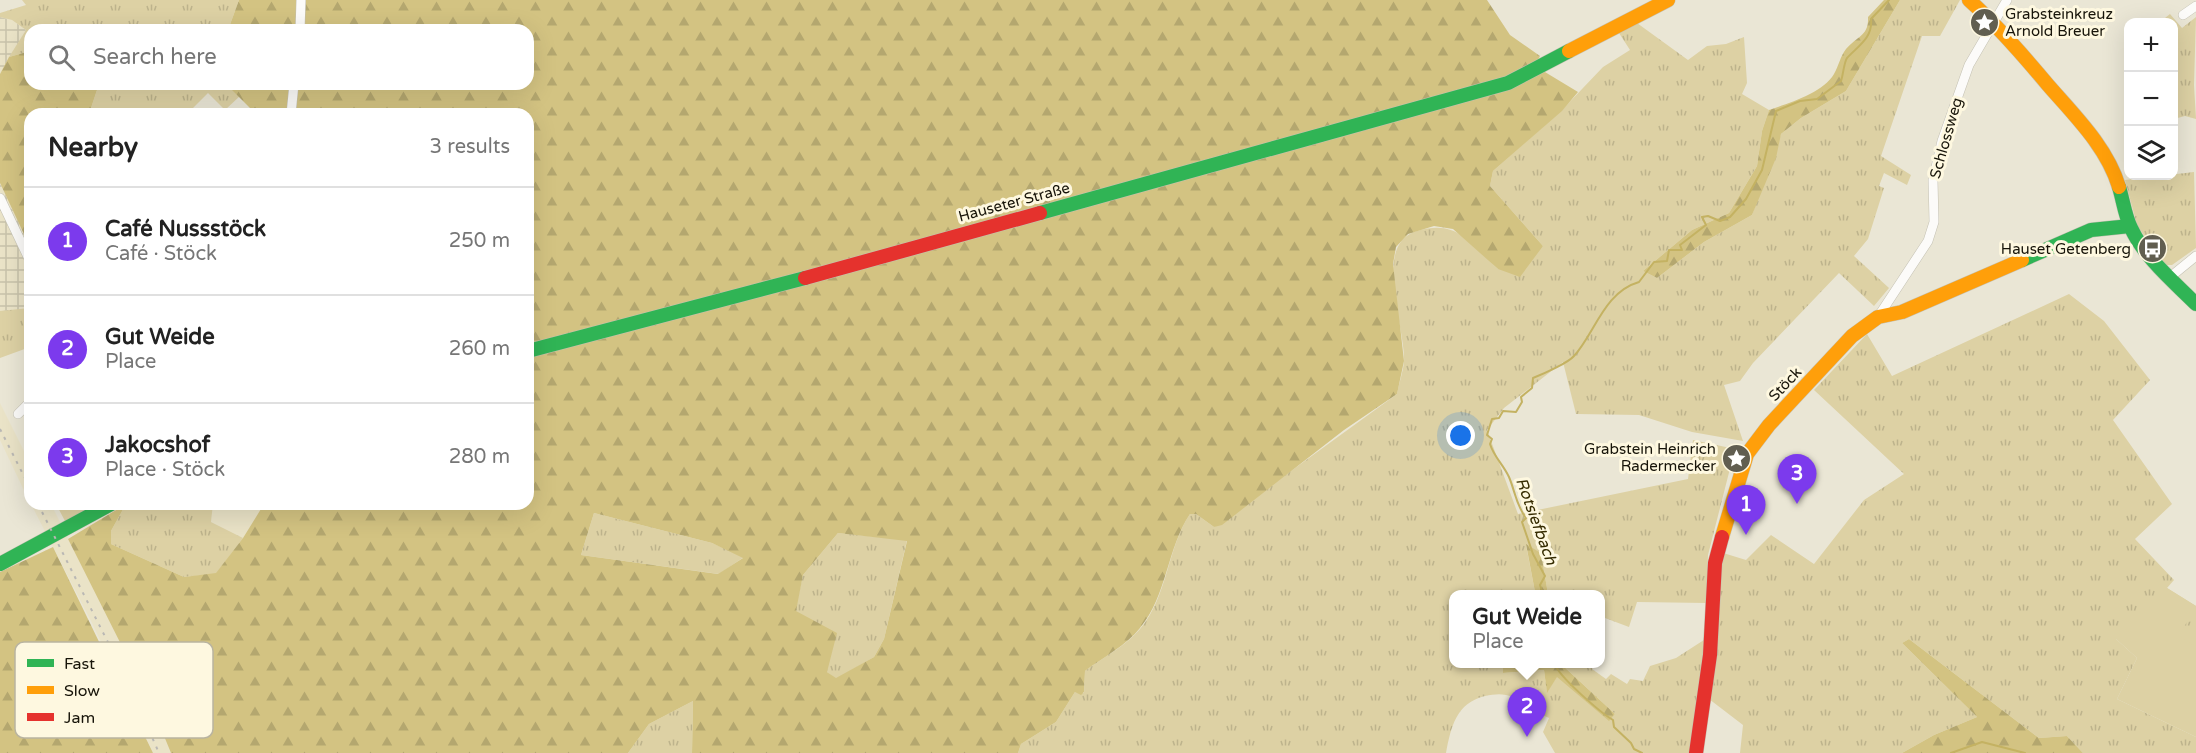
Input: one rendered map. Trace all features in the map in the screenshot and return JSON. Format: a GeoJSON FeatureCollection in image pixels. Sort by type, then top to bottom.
{"type":"FeatureCollection","features":[{"type":"Feature","properties":{"kind":"street"},"geometry":{"type":"LineString","coordinates":[[300,24],[301,0]]}},
{"type":"Feature","properties":{"kind":"street","name":"Hauseter Straße"},"geometry":{"type":"LineString","coordinates":[[534,349],[757,291],[1508,83],[1668,0]]}},
{"type":"Feature","properties":{"kind":"street"},"geometry":{"type":"LineString","coordinates":[[1969,0],[1995,23],[2101,148],[2113,168],[2130,226],[2145,252],[2196,304]]}},
{"type":"Feature","properties":{"kind":"street","name":"Schlossweg"},"geometry":{"type":"LineString","coordinates":[[1878,317],[1928,241],[1934,222],[1933,180],[1942,141],[1968,65],[2007,0]]}},
{"type":"Feature","properties":{"kind":"street"},"geometry":{"type":"LineString","coordinates":[[2183,15],[2196,6]]}},
{"type":"Feature","properties":{"kind":"street"},"geometry":{"type":"LineString","coordinates":[[292,108],[293,90]]}},
{"type":"Feature","properties":{"kind":"street"},"geometry":{"type":"LineString","coordinates":[[0,198],[24,248]]}},
{"type":"Feature","properties":{"kind":"street","name":"Stöck"},"geometry":{"type":"LineString","coordinates":[[1696,753],[1710,655],[1715,563],[1732,494],[1747,454],[1769,425],[1852,336],[1878,317],[1902,312],[2091,230],[2130,226]]}},
{"type":"Feature","properties":{"kind":"street"},"geometry":{"type":"LineString","coordinates":[[2169,278],[2196,256]]}},
{"type":"Feature","properties":{"kind":"street"},"geometry":{"type":"LineString","coordinates":[[18,414],[24,408]]}},
{"type":"Feature","properties":{"kind":"street"},"geometry":{"type":"LineString","coordinates":[[0,564],[100,510]]}},
{"type":"Feature","properties":{"kind":"shaded area"},"geometry":{"type":"Polygon","coordinates":[[[0,17],[12,20],[24,29],[24,33],[0,74],[0,17]]]}},
{"type":"Feature","properties":{"kind":"shaded area"},"geometry":{"type":"Polygon","coordinates":[[[0,183],[24,234],[24,309],[0,311],[0,183]]]}},
{"type":"Feature","properties":{"kind":"shaded area"},"geometry":{"type":"Polygon","coordinates":[[[0,403],[24,451],[24,490],[0,440],[0,403]]]}},
{"type":"Feature","properties":{"kind":"shaded area"},"geometry":{"type":"Polygon","coordinates":[[[34,510],[54,510],[120,642],[101,642],[34,510]]]}},
{"type":"Feature","properties":{"kind":"shaded area"},"geometry":{"type":"Polygon","coordinates":[[[212,510],[260,510],[243,538],[211,522],[212,510]]]}},
{"type":"Feature","properties":{"kind":"shaded area"},"geometry":{"type":"Polygon","coordinates":[[[146,738],[165,738],[171,753],[153,753],[146,738]]]}},
{"type":"Feature","properties":{"kind":"green space"},"geometry":{"type":"Polygon","coordinates":[[[22,0],[239,0],[230,24],[24,24],[24,29],[12,20],[0,17],[0,13],[26,5],[22,0]]]}},
{"type":"Feature","properties":{"kind":"green space"},"geometry":{"type":"Polygon","coordinates":[[[239,0],[1487,0],[1510,35],[1540,56],[1535,66],[1578,92],[1562,111],[1493,171],[1490,186],[1543,246],[1520,277],[1498,269],[1453,229],[1434,226],[1408,234],[1396,247],[1393,264],[1404,361],[1397,394],[1344,430],[1222,525],[1214,527],[1196,514],[1190,514],[1176,542],[1156,601],[1140,628],[1121,646],[1085,671],[1084,692],[1081,695],[1075,692],[1056,722],[1021,744],[1018,753],[692,753],[693,701],[649,724],[628,753],[171,753],[165,738],[213,738],[213,642],[120,642],[68,539],[116,510],[123,510],[111,531],[111,544],[184,577],[216,573],[243,538],[260,510],[534,510],[534,108],[250,108],[232,90],[534,90],[534,24],[230,24],[239,0]],[[594,513],[581,555],[718,574],[743,558],[712,543],[594,513]],[[838,533],[803,575],[796,611],[837,633],[827,672],[836,678],[874,657],[884,639],[907,541],[838,533]]]}},
{"type":"Feature","properties":{"kind":"green space"},"geometry":{"type":"Polygon","coordinates":[[[1884,0],[1900,0],[1846,91],[1801,118],[1781,134],[1776,158],[1752,215],[1704,242],[1657,278],[1643,271],[1692,230],[1729,213],[1757,166],[1762,131],[1769,110],[1814,92],[1829,81],[1846,49],[1864,32],[1867,28],[1868,17],[1884,0]]]}},
{"type":"Feature","properties":{"kind":"green space"},"geometry":{"type":"Polygon","coordinates":[[[1900,0],[1960,0],[1940,36],[1922,36],[1881,156],[1911,175],[1907,185],[1884,173],[1879,186],[1884,188],[1868,239],[1854,256],[1889,288],[1874,306],[1839,273],[1753,363],[1740,381],[1724,385],[1743,441],[1692,432],[1639,415],[1576,414],[1563,362],[1504,408],[1487,430],[1518,514],[1688,479],[1693,440],[1735,449],[1708,555],[1706,603],[1637,602],[1629,627],[1605,618],[1605,590],[1547,590],[1541,553],[1526,545],[1535,590],[1449,590],[1449,668],[1503,668],[1503,673],[1544,670],[1547,692],[1557,676],[1609,720],[1615,714],[1565,668],[1593,668],[1606,679],[1611,674],[1627,684],[1630,679],[1643,681],[1650,666],[1676,658],[1707,638],[1691,753],[1555,753],[1543,732],[1549,718],[1513,697],[1499,694],[1475,699],[1461,710],[1453,725],[1446,753],[1018,753],[1021,744],[1056,722],[1075,692],[1084,693],[1085,671],[1121,646],[1140,629],[1156,602],[1176,542],[1190,514],[1196,514],[1214,527],[1397,394],[1404,362],[1393,269],[1396,252],[1403,239],[1417,231],[1431,228],[1453,231],[1470,242],[1498,269],[1543,246],[1490,186],[1493,171],[1562,110],[1603,67],[1630,50],[1619,33],[1637,23],[1688,60],[1707,46],[1726,44],[1744,37],[1747,83],[1742,94],[1769,110],[1762,131],[1757,166],[1729,213],[1692,230],[1643,271],[1657,278],[1704,242],[1752,215],[1781,134],[1801,118],[1846,91],[1900,0]]]}},
{"type":"Feature","properties":{"kind":"green space"},"geometry":{"type":"Polygon","coordinates":[[[2196,17],[2194,85],[2196,119],[2185,116],[2178,118],[2178,23],[2182,28],[2196,17]]]}},
{"type":"Feature","properties":{"kind":"green space"},"geometry":{"type":"Polygon","coordinates":[[[24,33],[24,53],[9,57],[24,33]]]}},
{"type":"Feature","properties":{"kind":"green space"},"geometry":{"type":"Polygon","coordinates":[[[24,53],[24,90],[97,90],[91,108],[24,108],[24,234],[0,183],[0,74],[9,57],[24,53]]]}},
{"type":"Feature","properties":{"kind":"green space"},"geometry":{"type":"Polygon","coordinates":[[[97,90],[233,90],[240,96],[227,108],[223,108],[208,93],[193,108],[91,108],[97,90]]]}},
{"type":"Feature","properties":{"kind":"green space"},"geometry":{"type":"Polygon","coordinates":[[[2194,172],[2196,248],[2172,265],[2164,265],[2137,225],[2125,180],[2178,180],[2178,174],[2194,172]]]}},
{"type":"Feature","properties":{"kind":"green space"},"geometry":{"type":"Polygon","coordinates":[[[2069,294],[2104,321],[2150,380],[2113,420],[2172,504],[2135,539],[2174,580],[2167,588],[2196,606],[2196,647],[2116,639],[2137,658],[2117,699],[2196,737],[2196,753],[2083,753],[2067,736],[2039,738],[1909,639],[1902,643],[1977,717],[1934,735],[1902,753],[1740,753],[1743,725],[1709,699],[1720,552],[1746,560],[1771,535],[1814,564],[1864,500],[1904,474],[1814,390],[1867,334],[1892,376],[2069,294]]]}},
{"type":"Feature","properties":{"kind":"green space"},"geometry":{"type":"Polygon","coordinates":[[[24,309],[24,349],[0,358],[0,311],[24,309]]]}},
{"type":"Feature","properties":{"kind":"green space"},"geometry":{"type":"Polygon","coordinates":[[[59,510],[87,510],[65,521],[59,510]]]}},
{"type":"Feature","properties":{"kind":"green space"},"geometry":{"type":"Polygon","coordinates":[[[123,510],[212,510],[211,522],[243,538],[216,574],[184,577],[111,544],[111,531],[123,510]]]}},
{"type":"Feature","properties":{"kind":"green space"},"geometry":{"type":"Polygon","coordinates":[[[594,513],[712,543],[744,557],[719,574],[581,555],[594,513]]]}},
{"type":"Feature","properties":{"kind":"green space"},"geometry":{"type":"Polygon","coordinates":[[[838,533],[907,540],[884,639],[874,657],[836,679],[827,672],[795,611],[803,575],[838,533]]]}},
{"type":"Feature","properties":{"kind":"green space"},"geometry":{"type":"Polygon","coordinates":[[[1526,544],[1541,553],[1547,590],[1535,590],[1526,544]]]}},
{"type":"Feature","properties":{"kind":"green space"},"geometry":{"type":"Polygon","coordinates":[[[53,547],[99,642],[15,642],[15,738],[146,738],[153,753],[0,753],[0,572],[53,547]]]}},
{"type":"Feature","properties":{"kind":"green space"},"geometry":{"type":"Polygon","coordinates":[[[2167,588],[2196,606],[2196,621],[2187,622],[2179,635],[2196,647],[2196,737],[2117,699],[2137,658],[2116,639],[2167,588]]]}},
{"type":"Feature","properties":{"kind":"green space"},"geometry":{"type":"Polygon","coordinates":[[[1909,639],[2039,738],[2067,736],[2083,753],[1902,753],[1934,735],[1977,717],[1902,643],[1909,639]]]}},
{"type":"Feature","properties":{"kind":"green space"},"geometry":{"type":"Polygon","coordinates":[[[1503,668],[1565,668],[1615,714],[1609,721],[1557,677],[1547,693],[1544,670],[1503,673],[1503,668]]]}},
{"type":"Feature","properties":{"kind":"green space"},"geometry":{"type":"Polygon","coordinates":[[[693,701],[692,753],[628,753],[649,724],[693,701]]]}},
{"type":"Feature","properties":{"kind":"waterway","name":"Rotsiefbach"},"geometry":{"type":"LineString","coordinates":[[1542,590],[1540,585],[1545,576],[1533,554],[1522,522],[1526,518],[1509,477],[1492,449],[1490,444],[1492,439],[1487,435],[1492,419],[1499,418],[1503,411],[1516,412],[1522,402],[1521,397],[1532,388],[1533,378],[1571,359],[1601,314],[1617,295],[1627,287],[1639,282],[1654,262],[1667,261],[1669,250],[1682,250],[1680,245],[1706,225],[1702,217],[1708,216],[1720,221],[1730,217],[1746,199],[1762,170],[1776,111],[1800,101],[1817,99],[1841,81],[1847,58],[1867,37],[1871,19],[1889,0]]}},
{"type":"Feature","properties":{"kind":"waterway","name":"Rotsiefbach"},"geometry":{"type":"LineString","coordinates":[[1557,668],[1590,702],[1613,720],[1614,727],[1631,743],[1634,749],[1642,753]]}},
{"type":"Feature","properties":{"kind":"waterway"},"geometry":{"type":"LineString","coordinates":[[1951,753],[1982,742],[2025,753]]}},
{"type":"Feature","properties":{"kind":"railway"},"geometry":{"type":"LineString","coordinates":[[0,429],[24,476]]}},
{"type":"Feature","properties":{"kind":"railway"},"geometry":{"type":"LineString","coordinates":[[41,510],[108,642]]}},
{"type":"Feature","properties":{"kind":"railway"},"geometry":{"type":"LineString","coordinates":[[152,738],[159,753]]}},
{"type":"Feature","properties":{"kind":"traffic: fast"},"geometry":{"type":"LineString","coordinates":[[1040,213],[1508,83],[1569,51]]}},
{"type":"Feature","properties":{"kind":"traffic: fast"},"geometry":{"type":"LineString","coordinates":[[2119,187],[2127,218],[2137,239],[2160,269],[2196,304]]}},
{"type":"Feature","properties":{"kind":"traffic: fast"},"geometry":{"type":"LineString","coordinates":[[2022,260],[2091,230],[2130,226]]}},
{"type":"Feature","properties":{"kind":"traffic: fast"},"geometry":{"type":"LineString","coordinates":[[534,349],[805,278]]}},
{"type":"Feature","properties":{"kind":"traffic: fast"},"geometry":{"type":"LineString","coordinates":[[0,564],[100,510]]}},
{"type":"Feature","properties":{"kind":"traffic: slow"},"geometry":{"type":"LineString","coordinates":[[1569,51],[1668,0]]}},
{"type":"Feature","properties":{"kind":"traffic: slow"},"geometry":{"type":"LineString","coordinates":[[1969,0],[2010,41],[2079,120],[2107,159],[2119,187]]}},
{"type":"Feature","properties":{"kind":"traffic: slow"},"geometry":{"type":"LineString","coordinates":[[1722,537],[1747,454],[1769,425],[1852,336],[1878,317],[1902,312],[2022,260]]}},
{"type":"Feature","properties":{"kind":"traffic: jam"},"geometry":{"type":"LineString","coordinates":[[805,278],[1040,213]]}},
{"type":"Feature","properties":{"kind":"traffic: jam"},"geometry":{"type":"LineString","coordinates":[[1696,753],[1710,655],[1715,563],[1722,537]]}},
{"type":"Feature","properties":{"kind":"place","name":"Grabsteinkreuz Arnold Breuer"},"geometry":{"type":"Point","coordinates":[1984,23]}},
{"type":"Feature","properties":{"kind":"place","name":"Hauset Getenberg"},"geometry":{"type":"Point","coordinates":[2152,249]}},
{"type":"Feature","properties":{"kind":"place","name":"Grabstein Heinrich Radermecker"},"geometry":{"type":"Point","coordinates":[1737,458]}},
{"type":"Feature","properties":{"kind":"place","name":"Jakocshof"},"geometry":{"type":"Point","coordinates":[1797,504]}},
{"type":"Feature","properties":{"kind":"place","name":"Café Nussstöck"},"geometry":{"type":"Point","coordinates":[1746,535]}},
{"type":"Feature","properties":{"kind":"place","name":"Gut Weide"},"geometry":{"type":"Point","coordinates":[1527,737]}}]}
